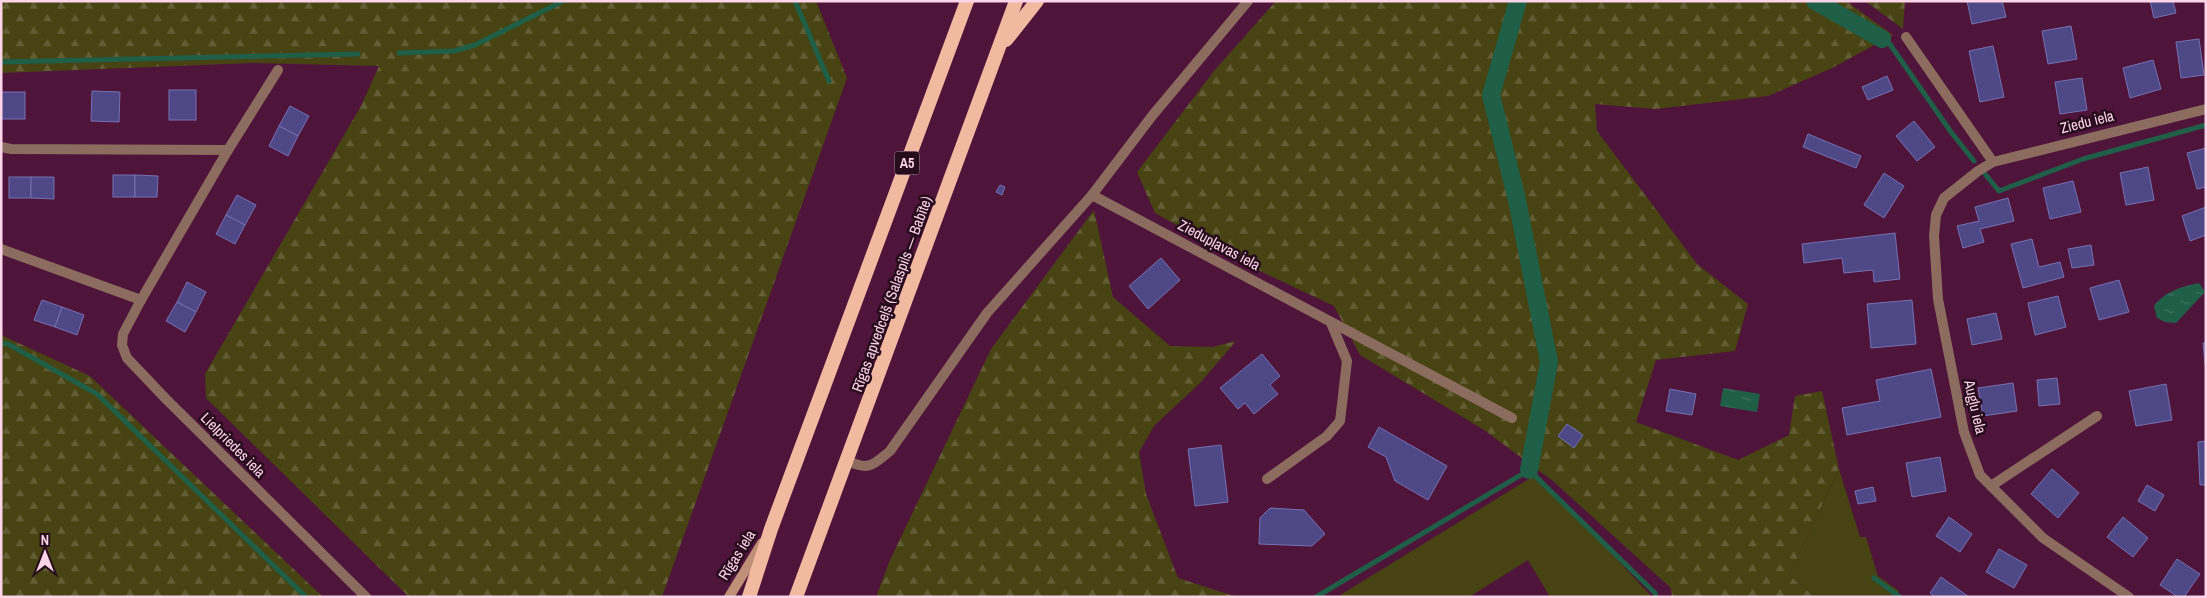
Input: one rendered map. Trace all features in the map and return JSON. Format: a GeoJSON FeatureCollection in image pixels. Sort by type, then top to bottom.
{"type":"FeatureCollection","features":[{"type":"Feature","properties":{"kind":"highway","name":"Rīgas apvedceļš (Salaspils — Babīte)"},"geometry":{"type":"LineString","coordinates":[[796,597],[848,461],[1016,1]]}},
{"type":"Feature","properties":{"kind":"highway"},"geometry":{"type":"LineString","coordinates":[[1000,49],[1037,1]]}},
{"type":"Feature","properties":{"kind":"highway","name":"Rīgas apvedceļš (Salaspils — Babīte)"},"geometry":{"type":"LineString","coordinates":[[749,597],[771,530],[966,3]]}},
{"type":"Feature","properties":{"kind":"main road","name":"Rīgas iela"},"geometry":{"type":"LineString","coordinates":[[730,597],[771,530]]}},
{"type":"Feature","properties":{"kind":"street"},"geometry":{"type":"LineString","coordinates":[[848,461],[860,466],[872,466],[890,451],[988,313],[1092,195],[1152,116],[1248,1]]}},
{"type":"Feature","properties":{"kind":"street"},"geometry":{"type":"LineString","coordinates":[[1906,37],[1993,162]]}},
{"type":"Feature","properties":{"kind":"street","name":"Lielpriedes iela"},"geometry":{"type":"LineString","coordinates":[[278,70],[228,150],[141,300],[123,334],[122,345],[127,358],[166,399],[366,597]]}},
{"type":"Feature","properties":{"kind":"street","name":"Ziedu iela"},"geometry":{"type":"LineString","coordinates":[[1978,170],[1993,162],[2206,109]]}},
{"type":"Feature","properties":{"kind":"street"},"geometry":{"type":"LineString","coordinates":[[1,147],[11,149],[228,150]]}},
{"type":"Feature","properties":{"kind":"street","name":"Augļu iela"},"geometry":{"type":"LineString","coordinates":[[1978,170],[1944,198],[1936,215],[1934,236],[1938,299],[1964,432],[1980,475],[2043,538],[2129,597]]}},
{"type":"Feature","properties":{"kind":"street","name":"Ziedupļavas iela"},"geometry":{"type":"LineString","coordinates":[[1092,195],[1512,418]]}},
{"type":"Feature","properties":{"kind":"street"},"geometry":{"type":"LineString","coordinates":[[1,249],[141,300]]}},
{"type":"Feature","properties":{"kind":"street"},"geometry":{"type":"LineString","coordinates":[[1267,478],[1327,436],[1340,421],[1347,361],[1331,322]]}},
{"type":"Feature","properties":{"kind":"street"},"geometry":{"type":"LineString","coordinates":[[1991,486],[2097,416]]}},
{"type":"Feature","properties":{"kind":"green space"},"geometry":{"type":"Polygon","coordinates":[[[1,1],[816,1],[847,78],[662,597],[409,597],[206,398],[205,374],[361,106],[379,66],[251,63],[1,73],[1,1]]]}},
{"type":"Feature","properties":{"kind":"green space"},"geometry":{"type":"Polygon","coordinates":[[[1276,1],[1846,1],[1893,35],[1832,68],[1768,96],[1655,109],[1595,104],[1597,131],[1697,264],[1748,304],[1735,351],[1656,360],[1636,422],[1738,460],[1789,435],[1795,396],[1822,391],[1839,469],[1789,575],[1815,597],[1672,597],[1671,588],[1553,481],[1484,430],[1360,355],[1334,306],[1258,270],[1155,213],[1137,172],[1214,71],[1276,1]]]}},
{"type":"Feature","properties":{"kind":"green space"},"geometry":{"type":"Polygon","coordinates":[[[1865,1],[1905,1],[1903,29],[1865,1]]]}},
{"type":"Feature","properties":{"kind":"green space"},"geometry":{"type":"Polygon","coordinates":[[[1094,210],[1113,297],[1170,346],[1212,347],[1236,341],[1201,382],[1154,426],[1139,452],[1146,494],[1178,578],[1237,597],[876,597],[890,560],[991,349],[1094,210]]]}},
{"type":"Feature","properties":{"kind":"green space"},"geometry":{"type":"Polygon","coordinates":[[[1,335],[90,376],[323,597],[1,597],[1,335]]]}},
{"type":"Feature","properties":{"kind":"green space"},"geometry":{"type":"Polygon","coordinates":[[[1839,469],[1860,537],[1866,537],[1878,576],[1899,591],[1893,597],[1815,597],[1789,575],[1839,469]]]}},
{"type":"Feature","properties":{"kind":"green space"},"geometry":{"type":"Polygon","coordinates":[[[1537,474],[1652,597],[1550,597],[1528,560],[1469,597],[1337,597],[1537,474]]]}},
{"type":"Feature","properties":{"kind":"water"},"geometry":{"type":"Polygon","coordinates":[[[2199,283],[2205,292],[2176,323],[2165,322],[2157,318],[2154,306],[2158,301],[2168,293],[2199,283]]]}},
{"type":"Feature","properties":{"kind":"water"},"geometry":{"type":"Polygon","coordinates":[[[1723,388],[1760,394],[1757,412],[1720,406],[1723,388]]]}},
{"type":"Feature","properties":{"kind":"building"},"geometry":{"type":"Polygon","coordinates":[[[1967,1],[2002,1],[2006,17],[1972,24],[1967,1]]]}},
{"type":"Feature","properties":{"kind":"building"},"geometry":{"type":"Polygon","coordinates":[[[2150,1],[2173,1],[2176,13],[2154,18],[2150,1]]]}},
{"type":"Feature","properties":{"kind":"building"},"geometry":{"type":"Polygon","coordinates":[[[2071,26],[2077,59],[2048,64],[2042,31],[2071,26]]]}},
{"type":"Feature","properties":{"kind":"building"},"geometry":{"type":"Polygon","coordinates":[[[2199,39],[2204,75],[2181,78],[2176,42],[2199,39]]]}},
{"type":"Feature","properties":{"kind":"building"},"geometry":{"type":"Polygon","coordinates":[[[1993,46],[2004,97],[1980,102],[1969,51],[1993,46]]]}},
{"type":"Feature","properties":{"kind":"building"},"geometry":{"type":"Polygon","coordinates":[[[2153,60],[2161,89],[2130,98],[2123,68],[2153,60]]]}},
{"type":"Feature","properties":{"kind":"building"},"geometry":{"type":"Polygon","coordinates":[[[1887,76],[1893,90],[1868,100],[1862,87],[1887,76]]]}},
{"type":"Feature","properties":{"kind":"building"},"geometry":{"type":"Polygon","coordinates":[[[2082,78],[2087,110],[2060,114],[2055,82],[2082,78]]]}},
{"type":"Feature","properties":{"kind":"building"},"geometry":{"type":"Polygon","coordinates":[[[169,90],[196,90],[196,120],[169,120],[169,90]]]}},
{"type":"Feature","properties":{"kind":"building"},"geometry":{"type":"Polygon","coordinates":[[[92,91],[120,92],[119,122],[91,121],[92,91]]]}},
{"type":"Feature","properties":{"kind":"building"},"geometry":{"type":"Polygon","coordinates":[[[1,92],[25,92],[25,119],[1,119],[1,92]]]}},
{"type":"Feature","properties":{"kind":"building"},"geometry":{"type":"Polygon","coordinates":[[[290,106],[309,116],[298,136],[279,126],[290,106]]]}},
{"type":"Feature","properties":{"kind":"building"},"geometry":{"type":"Polygon","coordinates":[[[1914,121],[1935,147],[1917,161],[1896,136],[1914,121]]]}},
{"type":"Feature","properties":{"kind":"building"},"geometry":{"type":"Polygon","coordinates":[[[279,126],[298,136],[288,156],[269,146],[279,126]]]}},
{"type":"Feature","properties":{"kind":"building"},"geometry":{"type":"Polygon","coordinates":[[[1808,134],[1861,156],[1856,168],[1803,147],[1808,134]]]}},
{"type":"Feature","properties":{"kind":"building"},"geometry":{"type":"Polygon","coordinates":[[[2206,148],[2206,187],[2197,189],[2187,153],[2206,148]]]}},
{"type":"Feature","properties":{"kind":"building"},"geometry":{"type":"Polygon","coordinates":[[[2148,167],[2154,200],[2126,205],[2120,173],[2148,167]]]}},
{"type":"Feature","properties":{"kind":"building"},"geometry":{"type":"Polygon","coordinates":[[[1884,173],[1904,186],[1884,218],[1864,205],[1884,173]]]}},
{"type":"Feature","properties":{"kind":"building"},"geometry":{"type":"Polygon","coordinates":[[[113,175],[135,175],[135,197],[113,197],[113,175]]]}},
{"type":"Feature","properties":{"kind":"building"},"geometry":{"type":"Polygon","coordinates":[[[135,175],[158,176],[157,197],[135,197],[135,175]]]}},
{"type":"Feature","properties":{"kind":"building"},"geometry":{"type":"Polygon","coordinates":[[[9,177],[31,177],[31,198],[9,198],[9,177]]]}},
{"type":"Feature","properties":{"kind":"building"},"geometry":{"type":"Polygon","coordinates":[[[31,177],[54,177],[54,199],[31,198],[31,177]]]}},
{"type":"Feature","properties":{"kind":"building"},"geometry":{"type":"Polygon","coordinates":[[[2073,181],[2081,212],[2050,219],[2043,188],[2073,181]]]}},
{"type":"Feature","properties":{"kind":"building"},"geometry":{"type":"Polygon","coordinates":[[[1000,185],[1005,187],[1002,195],[996,192],[1000,185]]]}},
{"type":"Feature","properties":{"kind":"building"},"geometry":{"type":"Polygon","coordinates":[[[237,195],[256,205],[245,225],[226,215],[237,195]]]}},
{"type":"Feature","properties":{"kind":"building"},"geometry":{"type":"Polygon","coordinates":[[[2008,198],[2014,221],[1980,229],[1984,242],[1963,248],[1957,226],[1979,221],[1975,207],[2008,198]]]}},
{"type":"Feature","properties":{"kind":"building"},"geometry":{"type":"Polygon","coordinates":[[[2206,207],[2206,235],[2190,241],[2182,216],[2206,207]]]}},
{"type":"Feature","properties":{"kind":"building"},"geometry":{"type":"Polygon","coordinates":[[[226,215],[245,225],[235,244],[216,234],[226,215]]]}},
{"type":"Feature","properties":{"kind":"building"},"geometry":{"type":"Polygon","coordinates":[[[1895,233],[1900,279],[1874,282],[1873,270],[1844,273],[1842,258],[1804,263],[1802,244],[1895,233]]]}},
{"type":"Feature","properties":{"kind":"building"},"geometry":{"type":"Polygon","coordinates":[[[2032,239],[2039,267],[2060,262],[2064,277],[2023,288],[2011,244],[2032,239]]]}},
{"type":"Feature","properties":{"kind":"building"},"geometry":{"type":"Polygon","coordinates":[[[2091,245],[2094,265],[2072,268],[2068,249],[2091,245]]]}},
{"type":"Feature","properties":{"kind":"building"},"geometry":{"type":"Polygon","coordinates":[[[1161,258],[1180,280],[1148,309],[1129,286],[1161,258]]]}},
{"type":"Feature","properties":{"kind":"building"},"geometry":{"type":"Polygon","coordinates":[[[2119,280],[2129,312],[2099,320],[2090,288],[2119,280]]]}},
{"type":"Feature","properties":{"kind":"building"},"geometry":{"type":"Polygon","coordinates":[[[187,282],[206,292],[196,312],[177,302],[187,282]]]}},
{"type":"Feature","properties":{"kind":"building"},"geometry":{"type":"Polygon","coordinates":[[[2058,296],[2066,327],[2035,335],[2028,303],[2058,296]]]}},
{"type":"Feature","properties":{"kind":"building"},"geometry":{"type":"Polygon","coordinates":[[[42,300],[62,307],[55,327],[34,320],[42,300]]]}},
{"type":"Feature","properties":{"kind":"building"},"geometry":{"type":"Polygon","coordinates":[[[1912,300],[1916,344],[1871,348],[1867,304],[1912,300]]]}},
{"type":"Feature","properties":{"kind":"building"},"geometry":{"type":"Polygon","coordinates":[[[177,302],[196,312],[185,332],[166,321],[177,302]]]}},
{"type":"Feature","properties":{"kind":"building"},"geometry":{"type":"Polygon","coordinates":[[[62,307],[84,315],[77,335],[55,327],[62,307]]]}},
{"type":"Feature","properties":{"kind":"building"},"geometry":{"type":"Polygon","coordinates":[[[1996,313],[2002,339],[1972,345],[1967,319],[1996,313]]]}},
{"type":"Feature","properties":{"kind":"building"},"geometry":{"type":"Polygon","coordinates":[[[2203,343],[2206,343],[2206,373],[2203,343]]]}},
{"type":"Feature","properties":{"kind":"building"},"geometry":{"type":"Polygon","coordinates":[[[1262,354],[1280,376],[1270,385],[1278,394],[1254,414],[1245,403],[1238,409],[1220,388],[1262,354]]]}},
{"type":"Feature","properties":{"kind":"building"},"geometry":{"type":"Polygon","coordinates":[[[1931,369],[1941,417],[1847,435],[1842,408],[1880,401],[1876,380],[1931,369]]]}},
{"type":"Feature","properties":{"kind":"building"},"geometry":{"type":"Polygon","coordinates":[[[2057,378],[2060,404],[2039,406],[2037,380],[2057,378]]]}},
{"type":"Feature","properties":{"kind":"building"},"geometry":{"type":"Polygon","coordinates":[[[2013,383],[2017,411],[1983,416],[1978,388],[2013,383]]]}},
{"type":"Feature","properties":{"kind":"building"},"geometry":{"type":"Polygon","coordinates":[[[2166,384],[2172,420],[2136,426],[2129,391],[2166,384]]]}},
{"type":"Feature","properties":{"kind":"building"},"geometry":{"type":"Polygon","coordinates":[[[1670,389],[1696,394],[1692,415],[1666,411],[1670,389]]]}},
{"type":"Feature","properties":{"kind":"building"},"geometry":{"type":"Polygon","coordinates":[[[1567,424],[1583,435],[1574,448],[1558,436],[1567,424]]]}},
{"type":"Feature","properties":{"kind":"building"},"geometry":{"type":"Polygon","coordinates":[[[1379,427],[1447,466],[1428,500],[1395,481],[1386,457],[1368,447],[1379,427]]]}},
{"type":"Feature","properties":{"kind":"building"},"geometry":{"type":"Polygon","coordinates":[[[2206,441],[2206,485],[2200,485],[2198,442],[2206,441]]]}},
{"type":"Feature","properties":{"kind":"building"},"geometry":{"type":"Polygon","coordinates":[[[1221,445],[1228,502],[1195,506],[1188,449],[1221,445]]]}},
{"type":"Feature","properties":{"kind":"building"},"geometry":{"type":"Polygon","coordinates":[[[1940,457],[1946,491],[1912,497],[1906,463],[1940,457]]]}},
{"type":"Feature","properties":{"kind":"building"},"geometry":{"type":"Polygon","coordinates":[[[2052,469],[2079,493],[2058,518],[2031,494],[2052,469]]]}},
{"type":"Feature","properties":{"kind":"building"},"geometry":{"type":"Polygon","coordinates":[[[2147,485],[2164,495],[2155,511],[2138,501],[2147,485]]]}},
{"type":"Feature","properties":{"kind":"building"},"geometry":{"type":"Polygon","coordinates":[[[1873,487],[1876,501],[1858,504],[1855,491],[1873,487]]]}},
{"type":"Feature","properties":{"kind":"building"},"geometry":{"type":"Polygon","coordinates":[[[1270,508],[1304,510],[1325,534],[1312,546],[1259,544],[1260,518],[1270,508]]]}},
{"type":"Feature","properties":{"kind":"building"},"geometry":{"type":"Polygon","coordinates":[[[1949,517],[1972,534],[1960,552],[1936,536],[1949,517]]]}},
{"type":"Feature","properties":{"kind":"building"},"geometry":{"type":"Polygon","coordinates":[[[2123,517],[2148,538],[2133,557],[2107,537],[2123,517]]]}},
{"type":"Feature","properties":{"kind":"building"},"geometry":{"type":"Polygon","coordinates":[[[1999,549],[2027,565],[2014,588],[1986,572],[1999,549]]]}},
{"type":"Feature","properties":{"kind":"building"},"geometry":{"type":"Polygon","coordinates":[[[2177,559],[2200,574],[2184,597],[2178,597],[2160,585],[2177,559]]]}},
{"type":"Feature","properties":{"kind":"building"},"geometry":{"type":"Polygon","coordinates":[[[1941,577],[1969,597],[1935,597],[1930,593],[1941,577]]]}},
{"type":"Feature","properties":{"kind":"waterway"},"geometry":{"type":"LineString","coordinates":[[399,53],[454,51],[475,45],[563,1]]}},
{"type":"Feature","properties":{"kind":"waterway"},"geometry":{"type":"LineString","coordinates":[[795,1],[829,81]]}},
{"type":"Feature","properties":{"kind":"waterway"},"geometry":{"type":"LineString","coordinates":[[1518,1],[1491,95],[1517,200],[1549,362],[1529,470]]}},
{"type":"Feature","properties":{"kind":"waterway"},"geometry":{"type":"LineString","coordinates":[[1815,1],[1882,39]]}},
{"type":"Feature","properties":{"kind":"waterway"},"geometry":{"type":"LineString","coordinates":[[1882,39],[1889,43],[1951,132],[1974,161]]}},
{"type":"Feature","properties":{"kind":"waterway"},"geometry":{"type":"LineString","coordinates":[[1,62],[358,54]]}},
{"type":"Feature","properties":{"kind":"waterway"},"geometry":{"type":"LineString","coordinates":[[1985,174],[1999,191],[2083,159],[2206,125]]}},
{"type":"Feature","properties":{"kind":"waterway"},"geometry":{"type":"LineString","coordinates":[[1,343],[8,344],[97,394],[306,597]]}},
{"type":"Feature","properties":{"kind":"waterway"},"geometry":{"type":"LineString","coordinates":[[1316,597],[1529,470],[1655,593],[1656,597]]}},
{"type":"Feature","properties":{"kind":"waterway"},"geometry":{"type":"LineString","coordinates":[[1874,578],[1900,597]]}}]}
